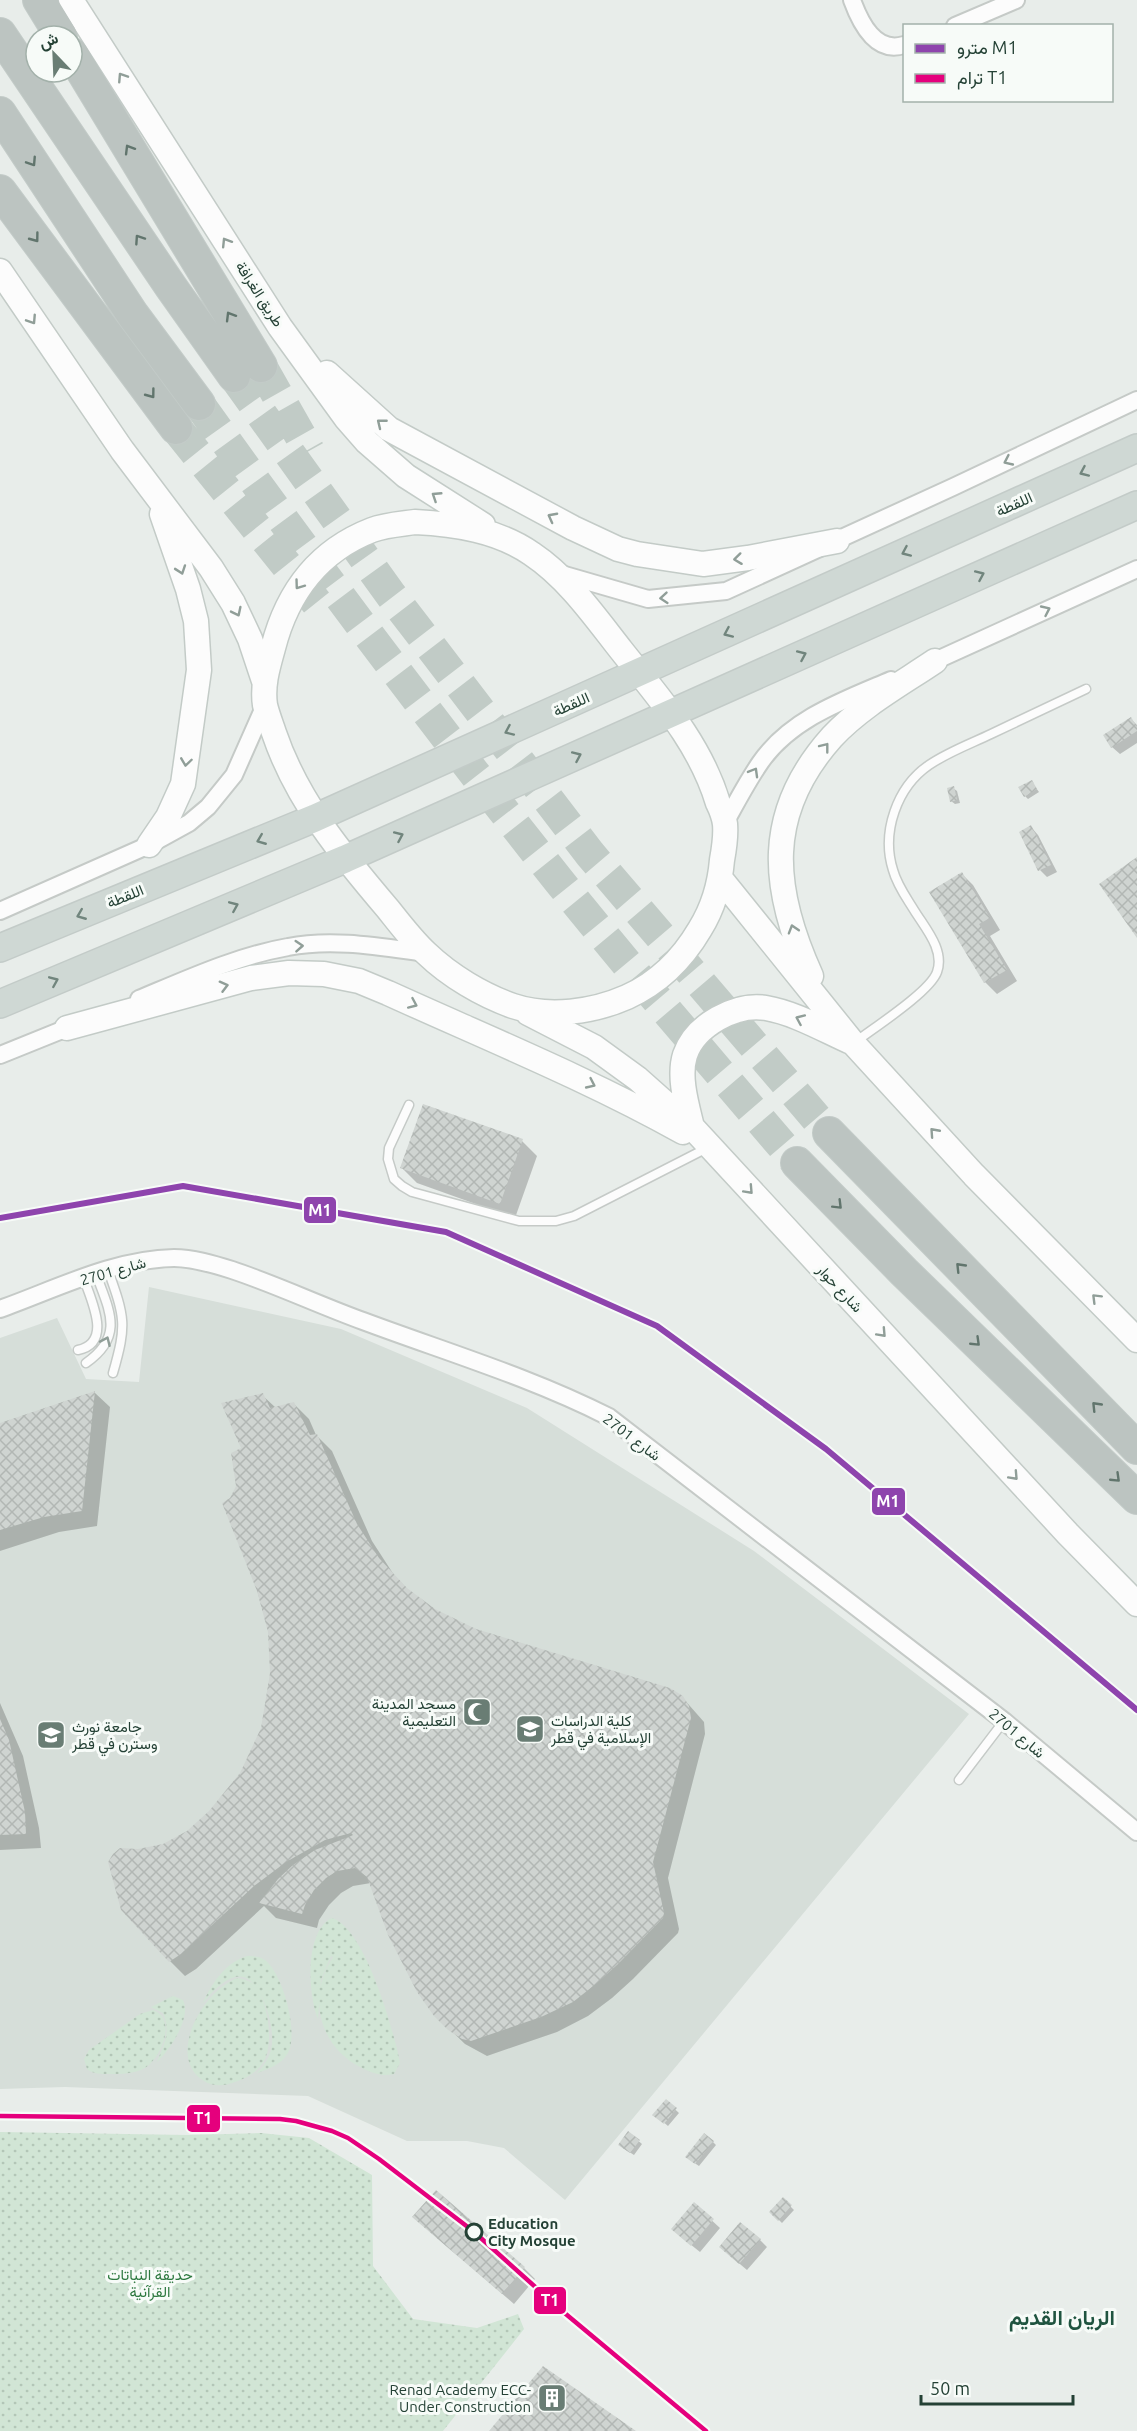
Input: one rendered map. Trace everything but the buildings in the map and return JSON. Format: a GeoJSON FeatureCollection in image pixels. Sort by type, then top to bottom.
{"type":"FeatureCollection","features":[{"type":"Feature","properties":{"kind":"highway"},"geometry":{"type":"LineString","coordinates":[[39,0],[54,24]]}},
{"type":"Feature","properties":{"kind":"highway"},"geometry":{"type":"LineString","coordinates":[[0,34],[24,70]]}},
{"type":"Feature","properties":{"kind":"highway"},"geometry":{"type":"LineString","coordinates":[[34,84],[171,287],[247,371],[84,76]]}},
{"type":"Feature","properties":{"kind":"highway"},"geometry":{"type":"LineString","coordinates":[[0,113],[133,315],[199,404]]}},
{"type":"Feature","properties":{"kind":"highway"},"geometry":{"type":"LineString","coordinates":[[0,190],[176,428]]}},
{"type":"Feature","properties":{"kind":"highway"},"geometry":{"type":"LineString","coordinates":[[829,1133],[1137,1448]]}},
{"type":"Feature","properties":{"kind":"highway"},"geometry":{"type":"LineString","coordinates":[[796,1163],[904,1272],[1137,1498]]}},
{"type":"Feature","properties":{"kind":"main road","name":"طريق الغرافة"},"geometry":{"type":"LineString","coordinates":[[71,0],[280,327],[346,418],[377,452],[406,476],[503,537]]}},
{"type":"Feature","properties":{"kind":"main road"},"geometry":{"type":"LineString","coordinates":[[0,271],[100,420],[211,568],[233,603],[250,639],[278,745],[315,818],[345,860],[426,953],[469,986],[516,1007],[554,1012],[593,1009],[630,996],[662,975],[689,948],[709,914],[720,878],[725,823],[713,784],[695,747],[672,714],[555,572],[533,554],[503,537],[447,524],[415,522],[373,530],[339,548],[310,570],[291,597],[277,631],[265,693]]}},
{"type":"Feature","properties":{"kind":"main road"},"geometry":{"type":"LineString","coordinates":[[280,327],[362,407],[389,429],[573,528],[618,549],[703,564],[837,541]]}},
{"type":"Feature","properties":{"kind":"main road","name":"اللقطة"},"geometry":{"type":"LineString","coordinates":[[0,948],[315,818],[1137,448]]}},
{"type":"Feature","properties":{"kind":"main road"},"geometry":{"type":"LineString","coordinates":[[149,845],[168,817],[183,784],[199,670],[196,621],[188,589],[155,495]]}},
{"type":"Feature","properties":{"kind":"main road"},"geometry":{"type":"LineString","coordinates":[[0,1004],[345,860],[1137,505]]}},
{"type":"Feature","properties":{"kind":"main road"},"geometry":{"type":"LineString","coordinates":[[823,1003],[800,953],[786,906],[780,873],[781,836],[790,803],[806,771],[833,736],[867,707],[935,661]]}},
{"type":"Feature","properties":{"kind":"main road"},"geometry":{"type":"LineString","coordinates":[[720,878],[853,1043],[974,1175],[1137,1340]]}},
{"type":"Feature","properties":{"kind":"main road"},"geometry":{"type":"LineString","coordinates":[[67,1028],[251,978],[289,973],[324,975],[359,981],[640,1108],[709,1147]]}},
{"type":"Feature","properties":{"kind":"main road","name":"شارع حوار"},"geometry":{"type":"LineString","coordinates":[[516,1007],[603,1054],[639,1079],[692,1127],[1068,1534],[1137,1604]]}},
{"type":"Feature","properties":{"kind":"main road"},"geometry":{"type":"LineString","coordinates":[[692,1127],[683,1079],[685,1055],[697,1035],[717,1019],[740,1009],[764,1007],[783,1012],[853,1043]]}},
{"type":"Feature","properties":{"kind":"street"},"geometry":{"type":"LineString","coordinates":[[852,0],[866,31],[880,43],[899,47],[903,45]]}},
{"type":"Feature","properties":{"kind":"street"},"geometry":{"type":"LineString","coordinates":[[960,24],[1016,0]]}},
{"type":"Feature","properties":{"kind":"street"},"geometry":{"type":"LineString","coordinates":[[555,572],[648,599],[726,591],[1137,400]]}},
{"type":"Feature","properties":{"kind":"street"},"geometry":{"type":"LineString","coordinates":[[725,823],[760,762],[781,739],[810,717],[1137,569]]}},
{"type":"Feature","properties":{"kind":"street"},"geometry":{"type":"LineString","coordinates":[[0,910],[149,845],[189,823],[208,807],[234,775],[265,693]]}},
{"type":"Feature","properties":{"kind":"street"},"geometry":{"type":"LineString","coordinates":[[0,1055],[243,959],[288,946],[335,943],[370,945],[426,953]]}},
{"type":"Feature","properties":{"kind":"street","name":"شارع 2701"},"geometry":{"type":"LineString","coordinates":[[0,1309],[96,1274],[144,1260],[177,1258],[208,1263],[273,1283],[362,1321],[474,1359],[568,1396],[609,1417],[1004,1721],[1137,1832]]}},
{"type":"Feature","properties":{"kind":"lane"},"geometry":{"type":"LineString","coordinates":[[853,1043],[924,989],[937,973],[939,963],[934,943],[898,883],[892,868],[889,837],[891,821],[904,791],[915,777],[942,757],[1086,689]]}},
{"type":"Feature","properties":{"kind":"lane"},"geometry":{"type":"LineString","coordinates":[[409,1105],[389,1148],[388,1159],[394,1179],[412,1192],[519,1221],[556,1221],[574,1216],[709,1147]]}},
{"type":"Feature","properties":{"kind":"lane"},"geometry":{"type":"LineString","coordinates":[[78,1350],[92,1343],[98,1329],[96,1274]]}},
{"type":"Feature","properties":{"kind":"lane"},"geometry":{"type":"LineString","coordinates":[[86,1363],[104,1348],[111,1330],[109,1311],[96,1274]]}},
{"type":"Feature","properties":{"kind":"lane"},"geometry":{"type":"LineString","coordinates":[[96,1274],[124,1319],[122,1342],[113,1374]]}},
{"type":"Feature","properties":{"kind":"lane"},"geometry":{"type":"LineString","coordinates":[[960,1780],[1004,1721]]}},
{"type":"Feature","properties":{"kind":"shaded area","name":"كلية الدراسات الإسلامية في قطر"},"geometry":{"type":"Polygon","coordinates":[[[149,1287],[341,1329],[527,1408],[754,1551],[969,1714],[565,2200],[504,2148],[467,2141],[407,2141],[308,2096],[65,2087],[0,2089],[0,1338],[57,1318],[86,1379],[139,1382],[149,1287]]]}},
{"type":"Feature","properties":{"kind":"green space"},"geometry":{"type":"Polygon","coordinates":[[[332,1918],[344,1926],[356,1940],[376,1982],[385,2006],[400,2063],[394,2074],[374,2073],[348,2059],[327,2035],[319,2005],[318,2019],[312,1995],[311,1965],[317,1936],[323,1925],[332,1918]],[[331,1956],[320,1988],[333,1957],[331,1956]]]}},
{"type":"Feature","properties":{"kind":"green space"},"geometry":{"type":"Polygon","coordinates":[[[247,1956],[265,1960],[278,1977],[287,2004],[292,2032],[291,2044],[285,2057],[275,2066],[257,2073],[269,2056],[272,2035],[266,2007],[253,1983],[238,1976],[230,1979],[212,1992],[203,2003],[220,1975],[232,1963],[247,1956]]]}},
{"type":"Feature","properties":{"kind":"green space"},"geometry":{"type":"Polygon","coordinates":[[[238,1978],[255,1985],[260,1992],[268,2022],[267,2053],[261,2065],[247,2076],[227,2084],[211,2084],[204,2081],[193,2070],[188,2056],[188,2040],[202,2009],[213,1995],[225,1984],[238,1978]]]}},
{"type":"Feature","properties":{"kind":"green space"},"geometry":{"type":"Polygon","coordinates":[[[173,1996],[183,2000],[185,2015],[173,2042],[157,2062],[166,2038],[166,2027],[163,2013],[151,2007],[173,1996]]]}},
{"type":"Feature","properties":{"kind":"green space"},"geometry":{"type":"Polygon","coordinates":[[[153,2010],[165,2021],[166,2030],[161,2048],[151,2063],[141,2070],[123,2074],[97,2073],[87,2069],[84,2059],[89,2050],[140,2014],[153,2010]]]}},
{"type":"Feature","properties":{"kind":"green space","name":"حديقة النباتات القرآنية"},"geometry":{"type":"Polygon","coordinates":[[[0,2132],[189,2135],[261,2133],[309,2138],[372,2175],[373,2266],[413,2319],[477,2328],[518,2314],[524,2329],[443,2431],[0,2431],[0,2132]]]}},
{"type":"Feature","properties":{"kind":"tunnel"},"geometry":{"type":"LineString","coordinates":[[261,366],[309,451]]}},
{"type":"Feature","properties":{"kind":"tunnel"},"geometry":{"type":"LineString","coordinates":[[234,376],[391,595],[590,854],[829,1133]]}},
{"type":"Feature","properties":{"kind":"tunnel"},"geometry":{"type":"LineString","coordinates":[[199,404],[331,585],[559,881],[797,1163]]}},
{"type":"Feature","properties":{"kind":"tunnel"},"geometry":{"type":"LineString","coordinates":[[176,428],[321,608]]}},
{"type":"Feature","properties":{"kind":"metro line","name":"M1"},"geometry":{"type":"LineString","coordinates":[[0,1218],[183,1186],[446,1232],[657,1326],[826,1449],[1137,1710]]}},
{"type":"Feature","properties":{"kind":"tram line","name":"T1"},"geometry":{"type":"LineString","coordinates":[[0,2116],[280,2119],[332,2131],[348,2138],[473,2231],[561,2310],[706,2431]]}},
{"type":"Feature","properties":{"kind":"place","name":"مسجد المدينة التعليمية"},"geometry":{"type":"Point","coordinates":[477,1712]}},
{"type":"Feature","properties":{"kind":"place","name":"كلية الدراسات الإسلامية في قطر"},"geometry":{"type":"Point","coordinates":[530,1729]}},
{"type":"Feature","properties":{"kind":"place","name":"جامعة نورث وسترن في قطر"},"geometry":{"type":"Point","coordinates":[51,1735]}},
{"type":"Feature","properties":{"kind":"place","name":"Education City Mosque"},"geometry":{"type":"Point","coordinates":[474,2232]}},
{"type":"Feature","properties":{"kind":"place","name":"Renad Academy ECC- Under Construction"},"geometry":{"type":"Point","coordinates":[552,2398]}},
{"type":"Feature","properties":{"kind":"district","name":"الريان القديم"},"geometry":{"type":"Point","coordinates":[1062,2317]}}]}
